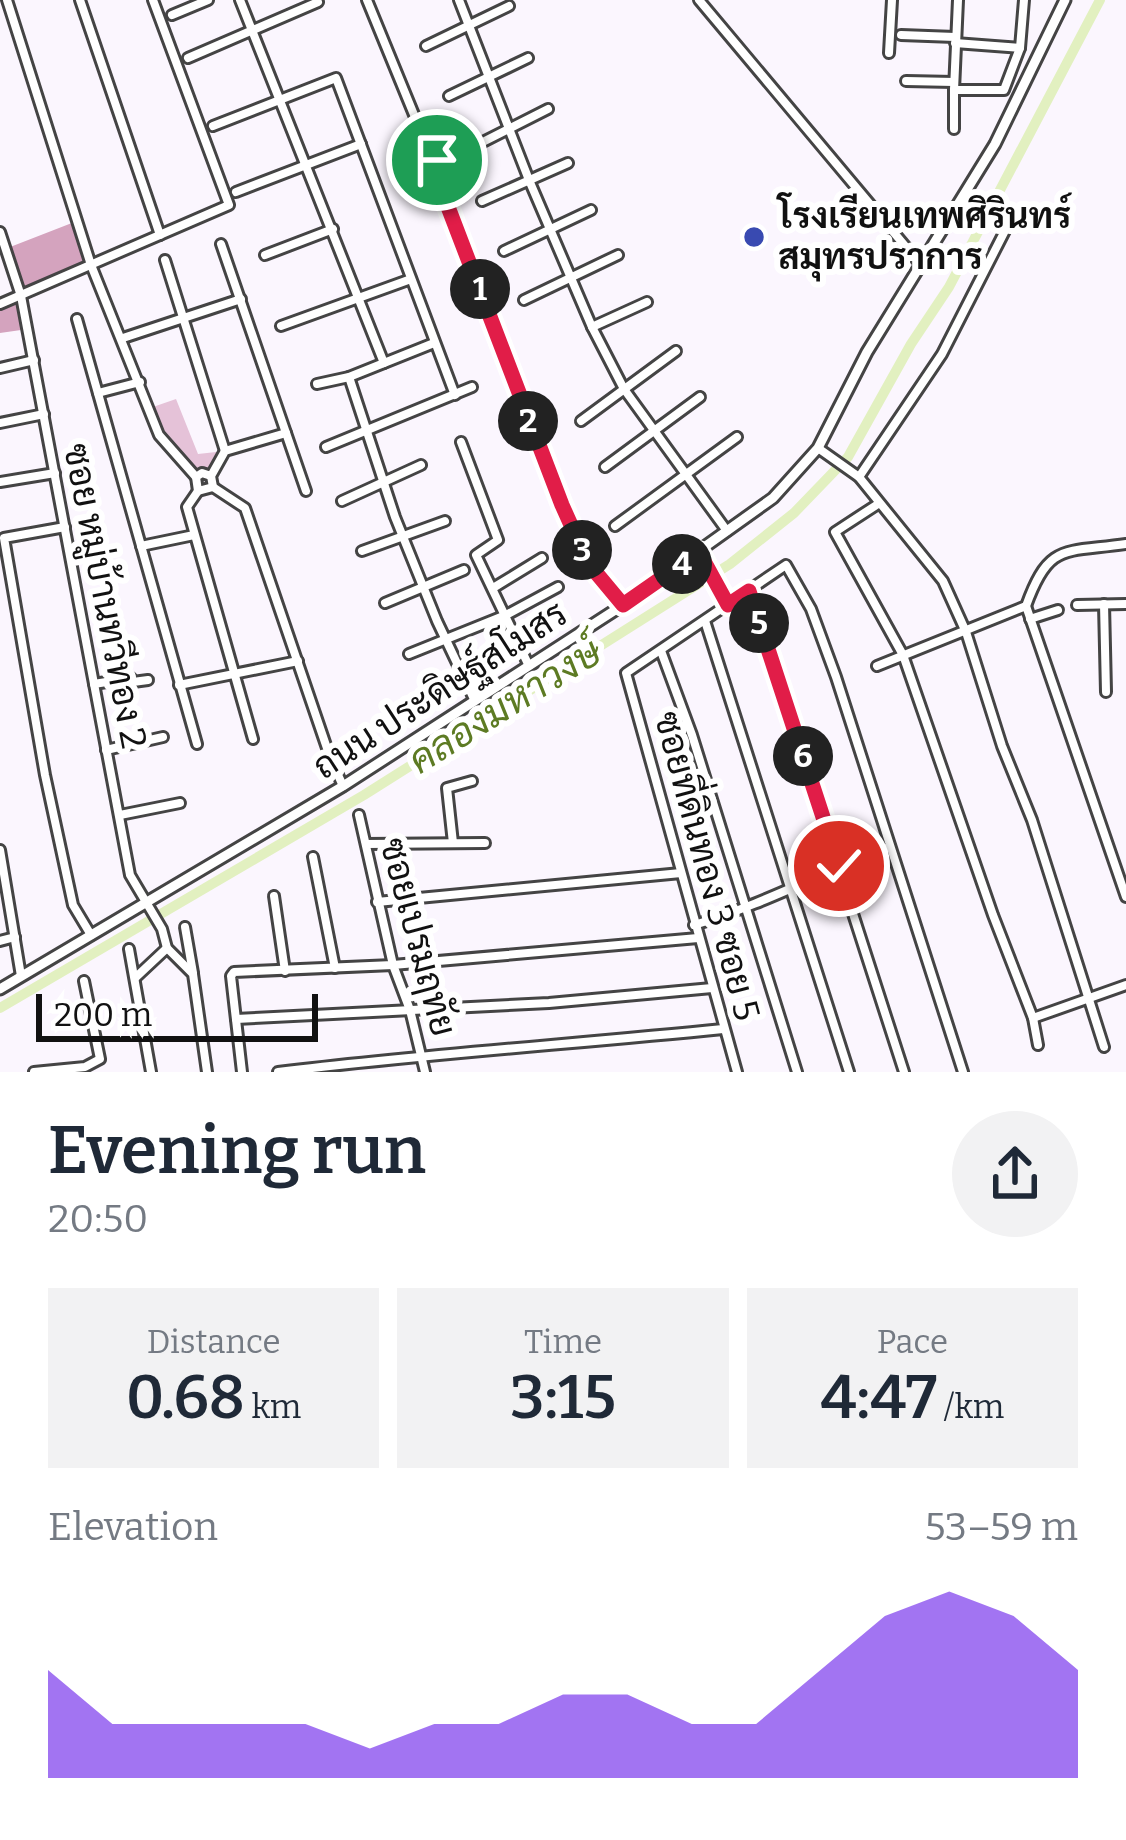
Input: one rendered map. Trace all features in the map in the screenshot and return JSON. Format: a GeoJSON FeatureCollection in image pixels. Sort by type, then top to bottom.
{"type":"FeatureCollection","features":[{"type":"Feature","properties":{"kind":"street"},"geometry":{"type":"LineString","coordinates":[[8,0],[91,265],[159,435],[196,477],[199,490]]}},
{"type":"Feature","properties":{"kind":"street"},"geometry":{"type":"LineString","coordinates":[[80,0],[160,236]]}},
{"type":"Feature","properties":{"kind":"street"},"geometry":{"type":"LineString","coordinates":[[0,304],[230,206],[152,0]]}},
{"type":"Feature","properties":{"kind":"street"},"geometry":{"type":"LineString","coordinates":[[172,15],[208,0]]}},
{"type":"Feature","properties":{"kind":"street"},"geometry":{"type":"LineString","coordinates":[[240,0],[384,363]]}},
{"type":"Feature","properties":{"kind":"street"},"geometry":{"type":"LineString","coordinates":[[367,0],[426,144],[438,150],[432,165]]}},
{"type":"Feature","properties":{"kind":"street"},"geometry":{"type":"LineString","coordinates":[[459,0],[592,327],[623,388],[728,532]]}},
{"type":"Feature","properties":{"kind":"street"},"geometry":{"type":"LineString","coordinates":[[699,0],[921,265]]}},
{"type":"Feature","properties":{"kind":"street"},"geometry":{"type":"LineString","coordinates":[[889,52],[892,0]]}},
{"type":"Feature","properties":{"kind":"street"},"geometry":{"type":"LineString","coordinates":[[954,128],[958,0]]}},
{"type":"Feature","properties":{"kind":"street"},"geometry":{"type":"LineString","coordinates":[[905,81],[1005,90],[1020,48],[1024,0]]}},
{"type":"Feature","properties":{"kind":"street","name":"ถนน ประดิษฐ์สโมสร"},"geometry":{"type":"LineString","coordinates":[[0,989],[147,906],[343,785],[623,605],[773,498],[818,448],[866,352],[995,144],[1065,0]]}},
{"type":"Feature","properties":{"kind":"street"},"geometry":{"type":"LineString","coordinates":[[188,58],[318,2]]}},
{"type":"Feature","properties":{"kind":"street"},"geometry":{"type":"LineString","coordinates":[[426,46],[509,6]]}},
{"type":"Feature","properties":{"kind":"street"},"geometry":{"type":"LineString","coordinates":[[901,35],[1020,48]]}},
{"type":"Feature","properties":{"kind":"street"},"geometry":{"type":"LineString","coordinates":[[449,96],[528,58]]}},
{"type":"Feature","properties":{"kind":"street"},"geometry":{"type":"LineString","coordinates":[[213,126],[336,78],[455,394]]}},
{"type":"Feature","properties":{"kind":"street"},"geometry":{"type":"LineString","coordinates":[[469,149],[548,109]]}},
{"type":"Feature","properties":{"kind":"street"},"geometry":{"type":"LineString","coordinates":[[236,192],[361,144]]}},
{"type":"Feature","properties":{"kind":"street"},"geometry":{"type":"LineString","coordinates":[[426,144],[418,158],[432,165]]}},
{"type":"Feature","properties":{"kind":"street"},"geometry":{"type":"LineString","coordinates":[[482,201],[568,163]]}},
{"type":"Feature","properties":{"kind":"street"},"geometry":{"type":"LineString","coordinates":[[432,165],[562,505],[588,563],[623,605]]}},
{"type":"Feature","properties":{"kind":"street"},"geometry":{"type":"LineString","coordinates":[[504,251],[591,210]]}},
{"type":"Feature","properties":{"kind":"street"},"geometry":{"type":"LineString","coordinates":[[858,476],[942,355],[1012,217]]}},
{"type":"Feature","properties":{"kind":"street"},"geometry":{"type":"LineString","coordinates":[[265,255],[333,230]]}},
{"type":"Feature","properties":{"kind":"street","name":"ซอย หมู่บ้านทวีทอง 2"},"geometry":{"type":"LineString","coordinates":[[0,232],[21,296],[34,360],[130,875],[162,928],[167,948]]}},
{"type":"Feature","properties":{"kind":"street"},"geometry":{"type":"LineString","coordinates":[[221,244],[306,491]]}},
{"type":"Feature","properties":{"kind":"street"},"geometry":{"type":"LineString","coordinates":[[524,300],[618,255]]}},
{"type":"Feature","properties":{"kind":"street"},"geometry":{"type":"LineString","coordinates":[[165,260],[225,451]]}},
{"type":"Feature","properties":{"kind":"street"},"geometry":{"type":"LineString","coordinates":[[281,326],[411,279]]}},
{"type":"Feature","properties":{"kind":"street"},"geometry":{"type":"LineString","coordinates":[[123,338],[241,299]]}},
{"type":"Feature","properties":{"kind":"street"},"geometry":{"type":"LineString","coordinates":[[592,327],[646,302]]}},
{"type":"Feature","properties":{"kind":"street"},"geometry":{"type":"LineString","coordinates":[[77,320],[197,744]]}},
{"type":"Feature","properties":{"kind":"street"},"geometry":{"type":"LineString","coordinates":[[317,384],[349,377],[434,343]]}},
{"type":"Feature","properties":{"kind":"street"},"geometry":{"type":"LineString","coordinates":[[581,421],[676,351]]}},
{"type":"Feature","properties":{"kind":"street"},"geometry":{"type":"LineString","coordinates":[[0,368],[34,360]]}},
{"type":"Feature","properties":{"kind":"street"},"geometry":{"type":"LineString","coordinates":[[349,377],[383,482],[474,699]]}},
{"type":"Feature","properties":{"kind":"street"},"geometry":{"type":"LineString","coordinates":[[98,393],[140,382]]}},
{"type":"Feature","properties":{"kind":"street"},"geometry":{"type":"LineString","coordinates":[[326,447],[472,387]]}},
{"type":"Feature","properties":{"kind":"street"},"geometry":{"type":"LineString","coordinates":[[605,467],[700,397]]}},
{"type":"Feature","properties":{"kind":"street"},"geometry":{"type":"LineString","coordinates":[[0,423],[44,414]]}},
{"type":"Feature","properties":{"kind":"street"},"geometry":{"type":"LineString","coordinates":[[213,487],[211,476],[225,451],[286,433]]}},
{"type":"Feature","properties":{"kind":"street"},"geometry":{"type":"LineString","coordinates":[[615,526],[737,437]]}},
{"type":"Feature","properties":{"kind":"street"},"geometry":{"type":"LineString","coordinates":[[461,442],[498,540],[475,554],[529,666]]}},
{"type":"Feature","properties":{"kind":"street"},"geometry":{"type":"LineString","coordinates":[[818,448],[858,476],[943,581],[966,632],[1002,746],[1032,820],[1104,1047]]}},
{"type":"Feature","properties":{"kind":"street"},"geometry":{"type":"LineString","coordinates":[[342,501],[421,465]]}},
{"type":"Feature","properties":{"kind":"street"},"geometry":{"type":"LineString","coordinates":[[0,482],[55,473]]}},
{"type":"Feature","properties":{"kind":"street"},"geometry":{"type":"LineString","coordinates":[[196,477],[211,476]]}},
{"type":"Feature","properties":{"kind":"street"},"geometry":{"type":"LineString","coordinates":[[253,739],[187,507],[199,490],[213,487],[245,508],[343,785]]}},
{"type":"Feature","properties":{"kind":"street"},"geometry":{"type":"LineString","coordinates":[[878,504],[835,532],[903,656],[1034,1018],[1039,1046]]}},
{"type":"Feature","properties":{"kind":"street"},"geometry":{"type":"LineString","coordinates":[[362,551],[445,520]]}},
{"type":"Feature","properties":{"kind":"street"},"geometry":{"type":"LineString","coordinates":[[65,526],[4,538],[63,861],[73,904],[91,934]]}},
{"type":"Feature","properties":{"kind":"street"},"geometry":{"type":"LineString","coordinates":[[141,546],[194,535]]}},
{"type":"Feature","properties":{"kind":"street"},"geometry":{"type":"LineString","coordinates":[[1126,544],[1050,558],[1038,571],[1026,606],[1126,897]]}},
{"type":"Feature","properties":{"kind":"street"},"geometry":{"type":"LineString","coordinates":[[699,552],[728,605]]}},
{"type":"Feature","properties":{"kind":"street"},"geometry":{"type":"LineString","coordinates":[[493,588],[542,558]]}},
{"type":"Feature","properties":{"kind":"street"},"geometry":{"type":"LineString","coordinates":[[797,1072],[692,735],[661,651],[786,565],[811,609],[836,676],[963,1072]]}},
{"type":"Feature","properties":{"kind":"street"},"geometry":{"type":"LineString","coordinates":[[385,603],[464,570]]}},
{"type":"Feature","properties":{"kind":"street"},"geometry":{"type":"LineString","coordinates":[[409,654],[506,615],[559,587]]}},
{"type":"Feature","properties":{"kind":"street"},"geometry":{"type":"LineString","coordinates":[[749,591],[904,1072]]}},
{"type":"Feature","properties":{"kind":"street"},"geometry":{"type":"LineString","coordinates":[[1104,604],[1106,692]]}},
{"type":"Feature","properties":{"kind":"street"},"geometry":{"type":"LineString","coordinates":[[1077,605],[1126,604]]}},
{"type":"Feature","properties":{"kind":"street"},"geometry":{"type":"LineString","coordinates":[[877,666],[1026,606]]}},
{"type":"Feature","properties":{"kind":"street"},"geometry":{"type":"LineString","coordinates":[[1030,619],[1058,610]]}},
{"type":"Feature","properties":{"kind":"street"},"geometry":{"type":"LineString","coordinates":[[705,622],[849,1072]]}},
{"type":"Feature","properties":{"kind":"street","name":"ซอยที่ดินทอง 3 ซอย 5"},"geometry":{"type":"LineString","coordinates":[[661,651],[626,673],[737,1072]]}},
{"type":"Feature","properties":{"kind":"street"},"geometry":{"type":"LineString","coordinates":[[179,686],[298,661]]}},
{"type":"Feature","properties":{"kind":"street"},"geometry":{"type":"LineString","coordinates":[[94,684],[148,680]]}},
{"type":"Feature","properties":{"kind":"street"},"geometry":{"type":"LineString","coordinates":[[106,750],[163,737]]}},
{"type":"Feature","properties":{"kind":"street"},"geometry":{"type":"LineString","coordinates":[[453,843],[447,788],[472,781]]}},
{"type":"Feature","properties":{"kind":"street"},"geometry":{"type":"LineString","coordinates":[[119,815],[180,802]]}},
{"type":"Feature","properties":{"kind":"street","name":"ซอยเปรมฤทัย"},"geometry":{"type":"LineString","coordinates":[[359,815],[393,965],[425,1072]]}},
{"type":"Feature","properties":{"kind":"street"},"geometry":{"type":"LineString","coordinates":[[366,844],[485,843]]}},
{"type":"Feature","properties":{"kind":"street"},"geometry":{"type":"LineString","coordinates":[[694,925],[791,892],[839,866],[890,848]]}},
{"type":"Feature","properties":{"kind":"street"},"geometry":{"type":"LineString","coordinates":[[0,850],[21,976]]}},
{"type":"Feature","properties":{"kind":"street"},"geometry":{"type":"LineString","coordinates":[[313,857],[335,968]]}},
{"type":"Feature","properties":{"kind":"street"},"geometry":{"type":"LineString","coordinates":[[377,902],[681,873]]}},
{"type":"Feature","properties":{"kind":"street"},"geometry":{"type":"LineString","coordinates":[[274,896],[285,971]]}},
{"type":"Feature","properties":{"kind":"street"},"geometry":{"type":"LineString","coordinates":[[185,927],[207,1072]]}},
{"type":"Feature","properties":{"kind":"street"},"geometry":{"type":"LineString","coordinates":[[0,941],[15,937]]}},
{"type":"Feature","properties":{"kind":"street"},"geometry":{"type":"LineString","coordinates":[[242,1072],[234,972],[393,965],[698,938]]}},
{"type":"Feature","properties":{"kind":"street"},"geometry":{"type":"LineString","coordinates":[[134,979],[167,948],[193,974]]}},
{"type":"Feature","properties":{"kind":"street"},"geometry":{"type":"LineString","coordinates":[[129,950],[151,1072]]}},
{"type":"Feature","properties":{"kind":"street"},"geometry":{"type":"LineString","coordinates":[[34,1072],[85,1067],[100,1060],[84,981]]}},
{"type":"Feature","properties":{"kind":"street"},"geometry":{"type":"LineString","coordinates":[[1034,1018],[1126,985]]}},
{"type":"Feature","properties":{"kind":"street"},"geometry":{"type":"LineString","coordinates":[[236,1018],[712,988]]}},
{"type":"Feature","properties":{"kind":"street"},"geometry":{"type":"LineString","coordinates":[[278,1072],[723,1028]]}},
{"type":"Feature","properties":{"kind":"shaded area"},"geometry":{"type":"Polygon","coordinates":[[[77,221],[91,265],[22,295],[28,329],[0,333],[0,304],[21,295],[5,249],[77,221]]]}},
{"type":"Feature","properties":{"kind":"shaded area"},"geometry":{"type":"Polygon","coordinates":[[[176,399],[198,454],[225,451],[211,476],[196,477],[159,435],[150,408],[176,399]]]}},
{"type":"Feature","properties":{"kind":"waterway","name":"คลองมหาวงษ์"},"geometry":{"type":"LineString","coordinates":[[0,1008],[364,795],[730,564],[794,513],[848,457],[949,287],[1100,0]]}},
{"type":"Feature","properties":{"kind":"place","name":"โรงเรียนเทพศิรินทร์ สมุทรปราการ"},"geometry":{"type":"Point","coordinates":[754,237]}},
{"type":"Feature","properties":{"kind":"route"},"geometry":{"type":"LineString","coordinates":[[437,160],[432,165],[537,445],[588,563],[623,605],[699,552],[728,605],[749,591],[839,866]]}}]}
